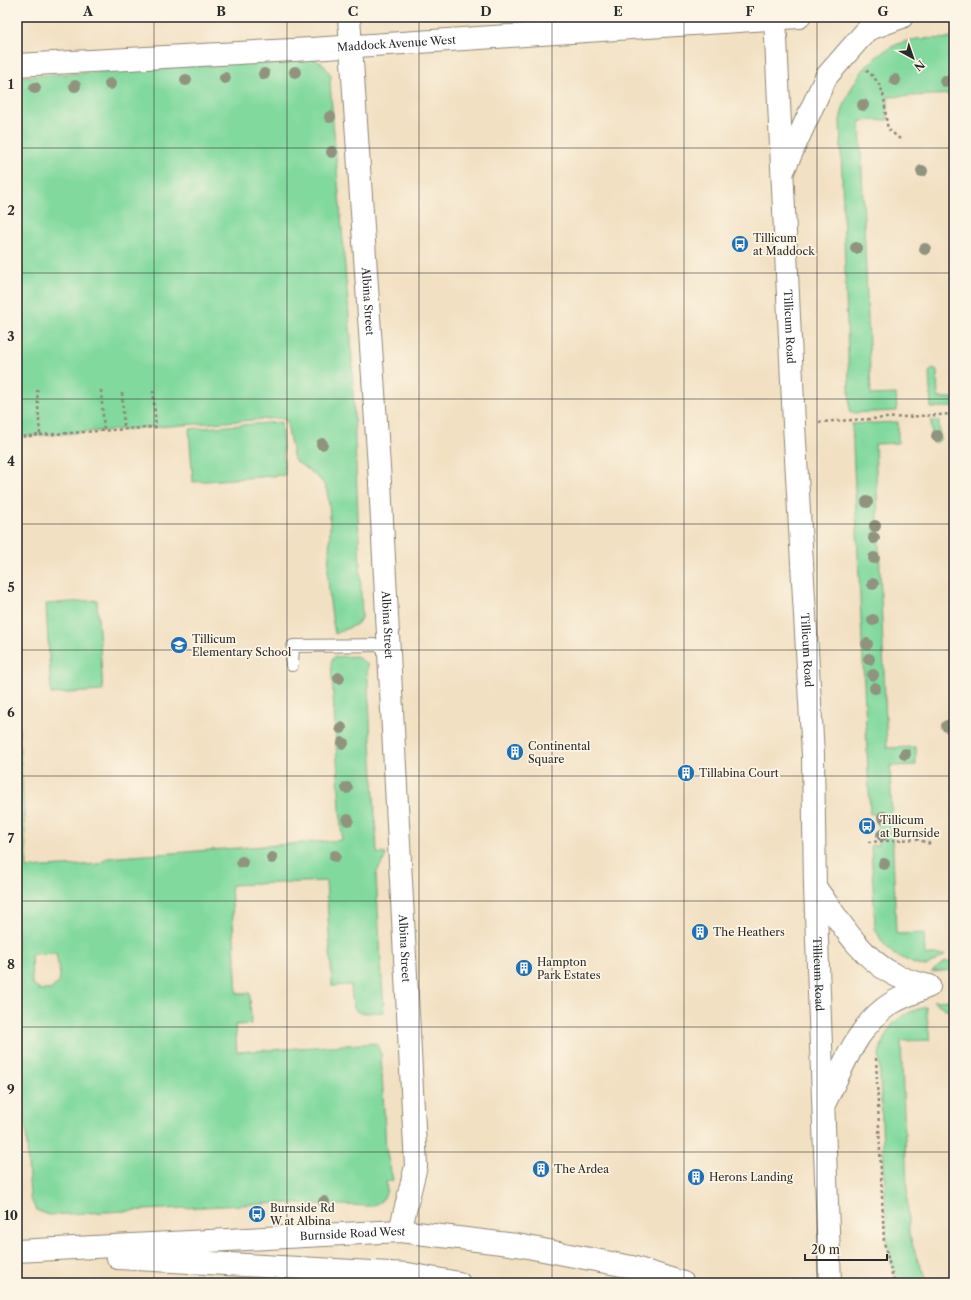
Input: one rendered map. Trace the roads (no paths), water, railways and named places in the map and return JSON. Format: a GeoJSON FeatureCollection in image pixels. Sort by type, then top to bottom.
{"type":"FeatureCollection","features":[{"type":"Feature","properties":{"kind":"main road","name":"Albina Street"},"geometry":{"type":"LineString","coordinates":[[349,17],[380,482],[387,645],[416,1166],[400,1231]]}},
{"type":"Feature","properties":{"kind":"main road","name":"Maddock Avenue West"},"geometry":{"type":"LineString","coordinates":[[17,65],[351,46],[799,17]]}},
{"type":"Feature","properties":{"kind":"main road"},"geometry":{"type":"LineString","coordinates":[[782,174],[826,77],[867,30],[902,17]]}},
{"type":"Feature","properties":{"kind":"main road","name":"Tillicum Road"},"geometry":{"type":"LineString","coordinates":[[775,18],[794,432],[813,755],[815,887],[830,1283]]}},
{"type":"Feature","properties":{"kind":"main road"},"geometry":{"type":"LineString","coordinates":[[815,887],[858,946],[874,961],[894,975],[929,986],[892,1003],[874,1018],[859,1037],[824,1105]]}},
{"type":"Feature","properties":{"kind":"main road","name":"Burnside Road West"},"geometry":{"type":"LineString","coordinates":[[17,1251],[400,1231],[517,1245],[632,1267],[684,1283]]}},
{"type":"Feature","properties":{"kind":"main road"},"geometry":{"type":"LineString","coordinates":[[17,1251],[408,1274],[459,1283]]}},
{"type":"Feature","properties":{"kind":"lane"},"geometry":{"type":"LineString","coordinates":[[292,665],[293,646],[387,645]]}},
{"type":"Feature","properties":{"kind":"place","name":"Tillicum at Maddock"},"geometry":{"type":"Point","coordinates":[740,244]}},
{"type":"Feature","properties":{"kind":"place","name":"Tillicum Elementary School"},"geometry":{"type":"Point","coordinates":[179,645]}},
{"type":"Feature","properties":{"kind":"place","name":"Continental Square"},"geometry":{"type":"Point","coordinates":[515,752]}},
{"type":"Feature","properties":{"kind":"place","name":"Tillabina Court"},"geometry":{"type":"Point","coordinates":[686,773]}},
{"type":"Feature","properties":{"kind":"place","name":"Tillicum at Burnside"},"geometry":{"type":"Point","coordinates":[867,826]}},
{"type":"Feature","properties":{"kind":"place","name":"The Heathers"},"geometry":{"type":"Point","coordinates":[700,932]}},
{"type":"Feature","properties":{"kind":"place","name":"Hampton Park Estates"},"geometry":{"type":"Point","coordinates":[524,968]}},
{"type":"Feature","properties":{"kind":"place","name":"The Ardea"},"geometry":{"type":"Point","coordinates":[541,1169]}},
{"type":"Feature","properties":{"kind":"place","name":"Herons Landing"},"geometry":{"type":"Point","coordinates":[696,1177]}},
{"type":"Feature","properties":{"kind":"place","name":"Burnside Rd W at Albina"},"geometry":{"type":"Point","coordinates":[257,1214]}}]}
